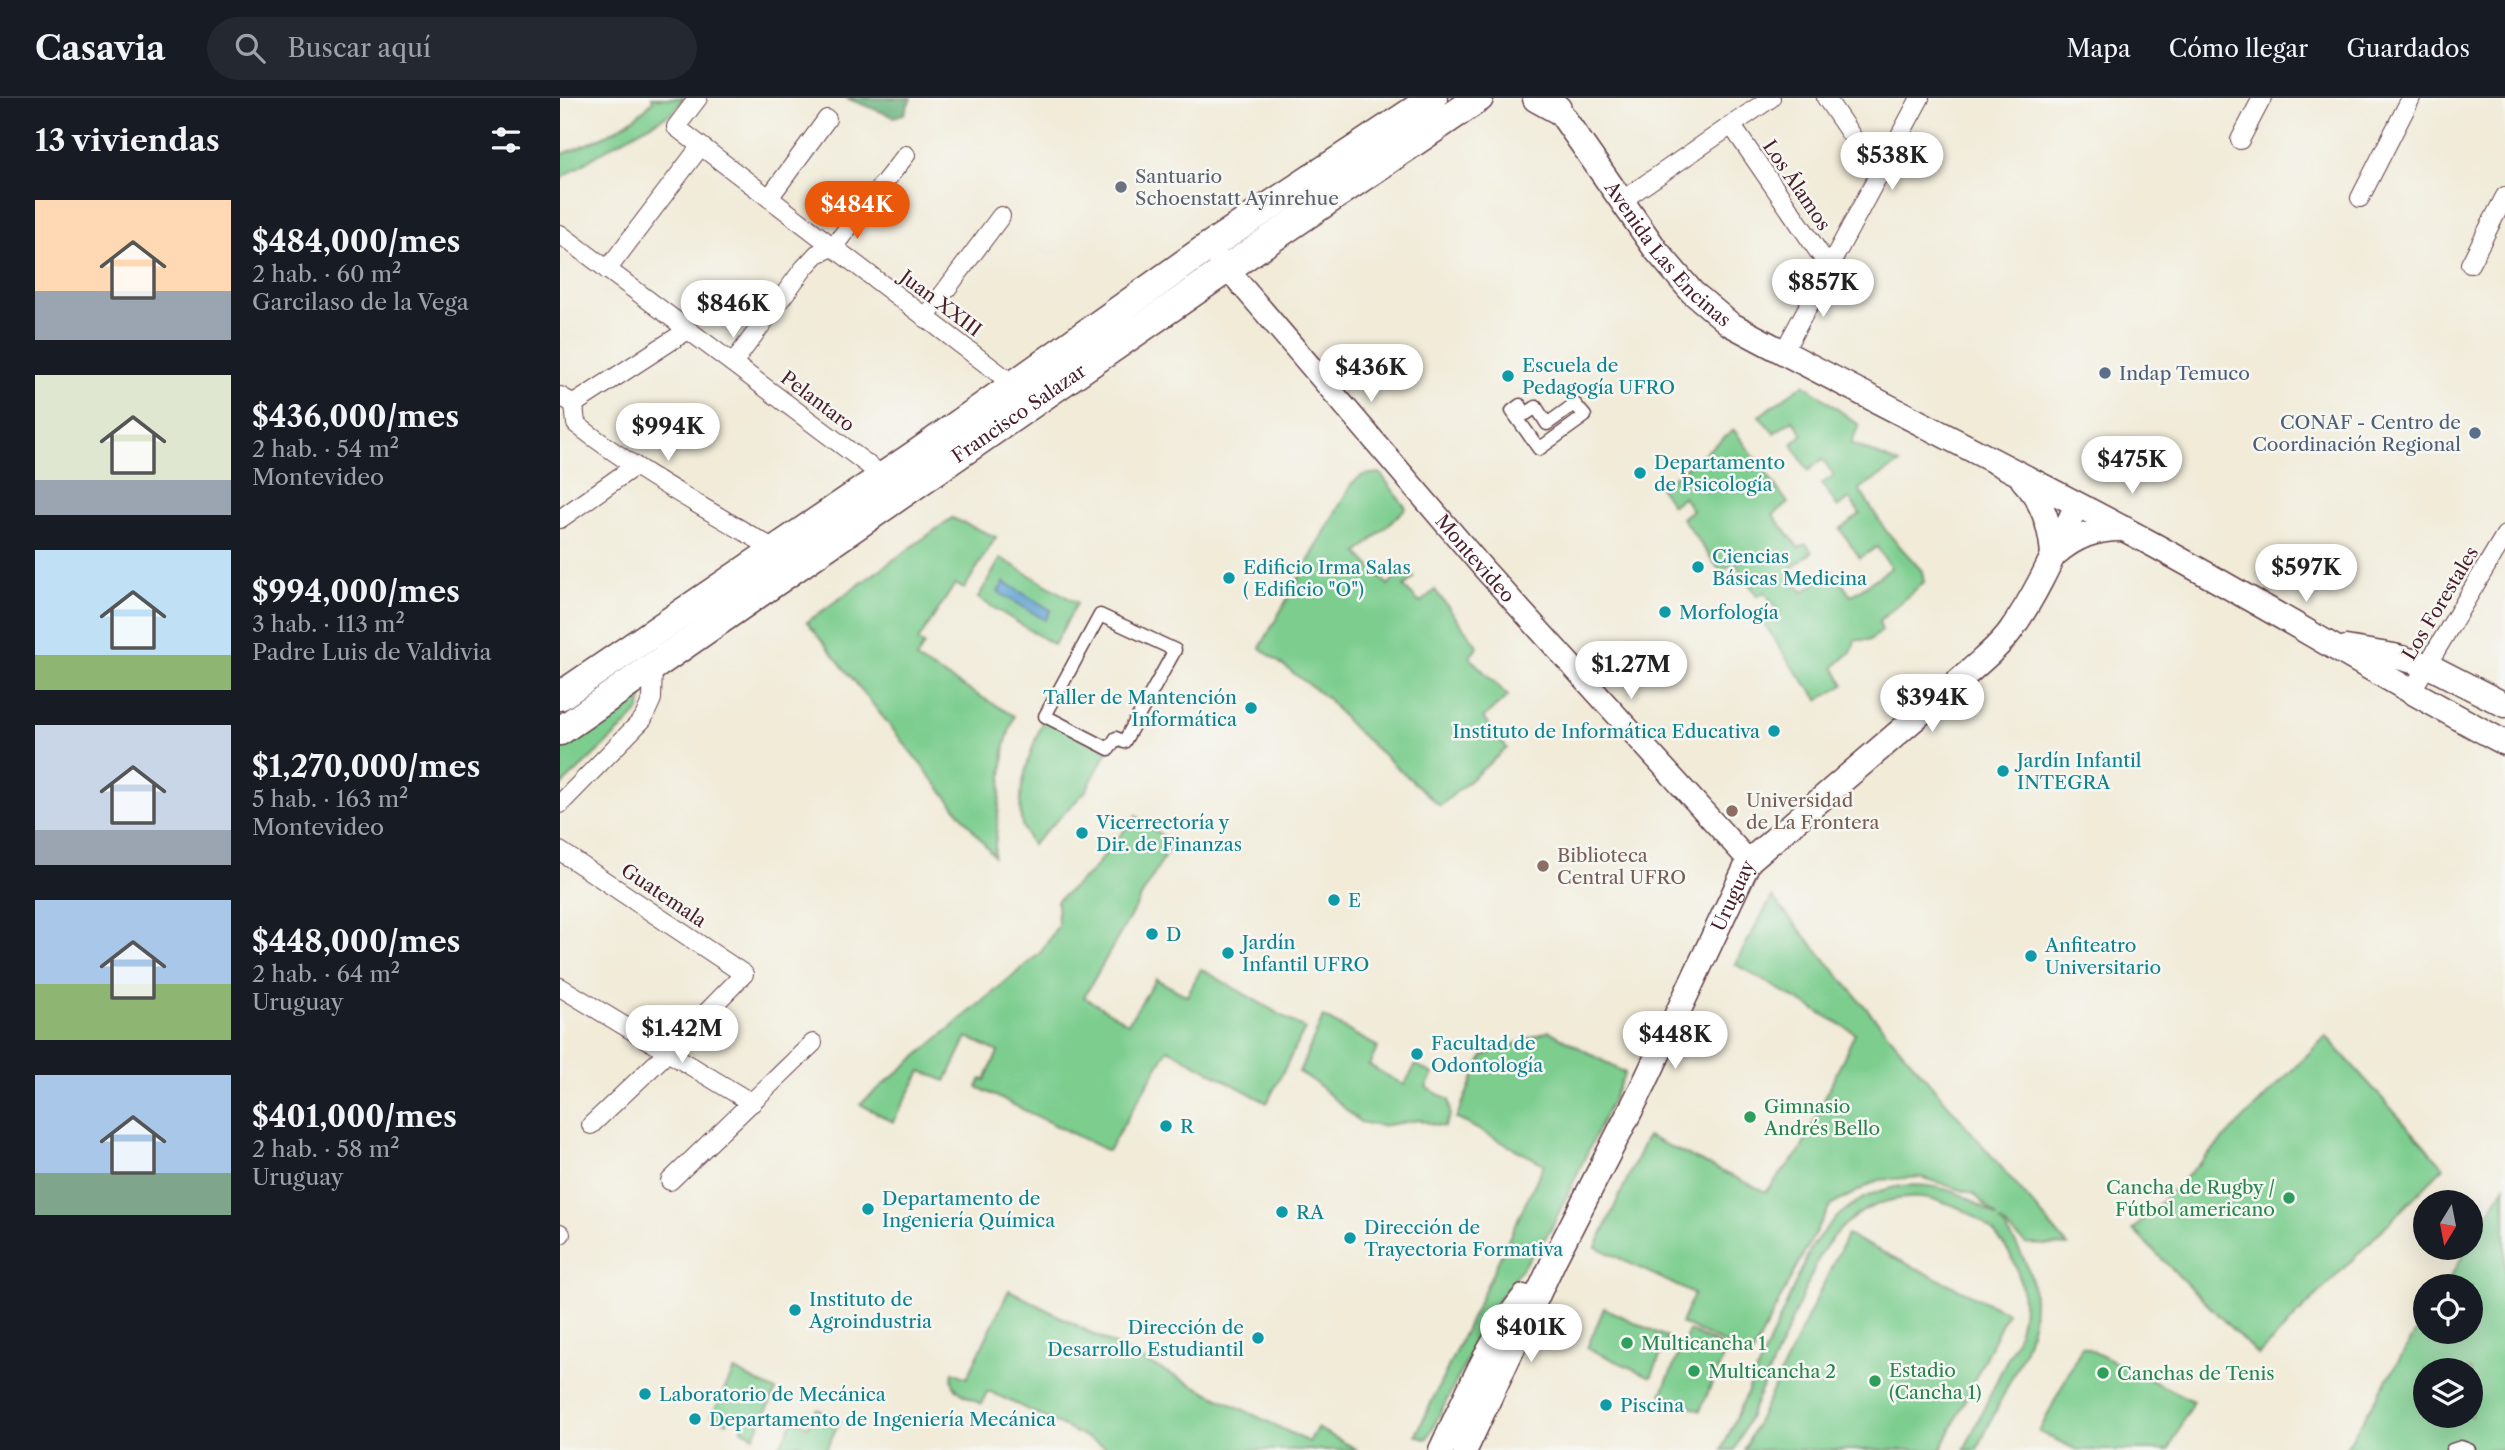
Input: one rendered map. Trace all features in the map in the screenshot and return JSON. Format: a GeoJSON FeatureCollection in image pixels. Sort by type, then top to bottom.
{"type":"FeatureCollection","features":[{"type":"Feature","properties":{"kind":"main road","name":"Francisco Salazar"},"geometry":{"type":"LineString","coordinates":[[561,694],[883,476],[1208,247],[1433,98]]}},
{"type":"Feature","properties":{"kind":"main road","name":"Francisco Salazar"},"geometry":{"type":"LineString","coordinates":[[560,732],[1228,268],[1479,98]]}},
{"type":"Feature","properties":{"kind":"main road","name":"Avenida Las Encinas"},"geometry":{"type":"LineString","coordinates":[[1548,102],[1656,250],[1692,292],[1730,324],[2012,471],[2149,530],[2179,559]]}},
{"type":"Feature","properties":{"kind":"main road"},"geometry":{"type":"LineString","coordinates":[[2012,471],[2037,497],[2052,540],[2053,556]]}},
{"type":"Feature","properties":{"kind":"main road","name":"Avenida Las Encinas"},"geometry":{"type":"LineString","coordinates":[[2080,498],[2125,529],[2505,743]]}},
{"type":"Feature","properties":{"kind":"main road","name":"Uruguay"},"geometry":{"type":"LineString","coordinates":[[1465,1450],[1555,1258],[1640,1092],[1749,861],[2004,639],[2053,556],[2080,498]]}},
{"type":"Feature","properties":{"kind":"main road"},"geometry":{"type":"LineString","coordinates":[[2053,556],[2075,539],[2088,533],[2125,529]]}},
{"type":"Feature","properties":{"kind":"main road","name":"Avenida Las Encinas"},"geometry":{"type":"LineString","coordinates":[[2335,647],[2394,656],[2427,665],[2505,705]]}},
{"type":"Feature","properties":{"kind":"main road","name":"Uruguay"},"geometry":{"type":"LineString","coordinates":[[1441,1450],[1471,1386],[1512,1312],[1555,1258]]}},
{"type":"Feature","properties":{"kind":"street","name":"Juan XXIII"},"geometry":{"type":"LineString","coordinates":[[698,98],[676,127],[1014,385]]}},
{"type":"Feature","properties":{"kind":"street"},"geometry":{"type":"LineString","coordinates":[[1621,201],[1771,98]]}},
{"type":"Feature","properties":{"kind":"street"},"geometry":{"type":"LineString","coordinates":[[1826,98],[1879,176]]}},
{"type":"Feature","properties":{"kind":"street"},"geometry":{"type":"LineString","coordinates":[[1783,353],[1920,98]]}},
{"type":"Feature","properties":{"kind":"street"},"geometry":{"type":"LineString","coordinates":[[2240,140],[2262,98]]}},
{"type":"Feature","properties":{"kind":"street"},"geometry":{"type":"LineString","coordinates":[[2360,198],[2411,98]]}},
{"type":"Feature","properties":{"kind":"street"},"geometry":{"type":"LineString","coordinates":[[769,198],[827,119]]}},
{"type":"Feature","properties":{"kind":"street","name":"Los Álamos"},"geometry":{"type":"LineString","coordinates":[[1732,126],[1829,267]]}},
{"type":"Feature","properties":{"kind":"street"},"geometry":{"type":"LineString","coordinates":[[607,270],[700,147]]}},
{"type":"Feature","properties":{"kind":"street"},"geometry":{"type":"LineString","coordinates":[[733,363],[804,268],[817,254],[833,247],[906,155]]}},
{"type":"Feature","properties":{"kind":"street"},"geometry":{"type":"LineString","coordinates":[[2470,264],[2505,196]]}},
{"type":"Feature","properties":{"kind":"street"},"geometry":{"type":"LineString","coordinates":[[925,317],[1001,216]]}},
{"type":"Feature","properties":{"kind":"street","name":"Pelantaro"},"geometry":{"type":"LineString","coordinates":[[560,234],[883,476]]}},
{"type":"Feature","properties":{"kind":"street","name":"Montevideo"},"geometry":{"type":"LineString","coordinates":[[1208,247],[1483,568],[1749,861]]}},
{"type":"Feature","properties":{"kind":"street"},"geometry":{"type":"LineString","coordinates":[[688,330],[567,400],[576,424],[635,466],[774,549]]}},
{"type":"Feature","properties":{"kind":"street"},"geometry":{"type":"LineString","coordinates":[[1575,404],[1585,416],[1539,449],[1512,411],[1520,405],[1526,414],[1536,407],[1547,424],[1575,404]]}},
{"type":"Feature","properties":{"kind":"street"},"geometry":{"type":"LineString","coordinates":[[560,519],[635,466]]}},
{"type":"Feature","properties":{"kind":"street","name":"Los Forestales"},"geometry":{"type":"LineString","coordinates":[[2411,692],[2503,543]]}},
{"type":"Feature","properties":{"kind":"street"},"geometry":{"type":"LineString","coordinates":[[1100,615],[1175,650],[1124,742],[1116,738],[1109,749],[1045,716],[1100,615]]}},
{"type":"Feature","properties":{"kind":"street"},"geometry":{"type":"LineString","coordinates":[[560,804],[643,719],[652,699],[653,665]]}},
{"type":"Feature","properties":{"kind":"street"},"geometry":{"type":"LineString","coordinates":[[561,694],[590,710]]}},
{"type":"Feature","properties":{"kind":"street","name":"Guatemala"},"geometry":{"type":"LineString","coordinates":[[560,851],[744,974],[668,1052]]}},
{"type":"Feature","properties":{"kind":"street"},"geometry":{"type":"LineString","coordinates":[[563,994],[668,1052],[752,1103]]}},
{"type":"Feature","properties":{"kind":"street"},"geometry":{"type":"LineString","coordinates":[[670,1181],[813,1043]]}},
{"type":"Feature","properties":{"kind":"street"},"geometry":{"type":"LineString","coordinates":[[591,1125],[668,1052]]}},
{"type":"Feature","properties":{"kind":"street"},"geometry":{"type":"LineString","coordinates":[[2452,1450],[2461,1447],[2469,1450]]}},
{"type":"Feature","properties":{"kind":"green space"},"geometry":{"type":"Polygon","coordinates":[[[652,98],[684,98],[673,112],[560,179],[560,155],[621,127],[643,111],[653,101],[652,98]]]}},
{"type":"Feature","properties":{"kind":"green space"},"geometry":{"type":"Polygon","coordinates":[[[846,98],[911,98],[904,114],[894,117],[846,98]]]}},
{"type":"Feature","properties":{"kind":"green space"},"geometry":{"type":"Polygon","coordinates":[[[1804,384],[1859,425],[1851,443],[1899,464],[1859,489],[1886,531],[1922,571],[1924,582],[1879,621],[1882,631],[1870,640],[1855,640],[1852,651],[1834,667],[1844,685],[1819,700],[1791,665],[1764,623],[1778,612],[1765,592],[1757,596],[1735,562],[1721,572],[1682,518],[1692,510],[1683,497],[1672,505],[1660,488],[1734,430],[1788,503],[1773,515],[1799,548],[1806,544],[1812,552],[1788,571],[1803,592],[1833,571],[1851,596],[1891,568],[1877,547],[1860,558],[1840,529],[1860,514],[1850,499],[1838,507],[1822,484],[1834,475],[1822,459],[1808,471],[1792,444],[1803,434],[1793,420],[1774,433],[1759,416],[1804,384]]]}},
{"type":"Feature","properties":{"kind":"green space"},"geometry":{"type":"Polygon","coordinates":[[[1380,473],[1406,508],[1358,553],[1388,585],[1405,568],[1414,577],[1404,587],[1420,603],[1435,590],[1478,647],[1469,657],[1508,696],[1483,718],[1507,748],[1440,806],[1351,726],[1328,699],[1260,648],[1352,483],[1363,475],[1380,473]]]}},
{"type":"Feature","properties":{"kind":"green space"},"geometry":{"type":"Polygon","coordinates":[[[952,518],[996,537],[964,589],[955,584],[918,641],[924,645],[916,659],[1014,716],[1005,745],[994,856],[807,622],[952,518]]]}},
{"type":"Feature","properties":{"kind":"green space"},"geometry":{"type":"Polygon","coordinates":[[[1001,558],[1077,603],[1054,645],[978,598],[1001,558]]]}},
{"type":"Feature","properties":{"kind":"green space"},"geometry":{"type":"Polygon","coordinates":[[[643,688],[640,709],[630,721],[560,787],[560,747],[643,688]]]}},
{"type":"Feature","properties":{"kind":"green space"},"geometry":{"type":"Polygon","coordinates":[[[1045,716],[1109,749],[1085,792],[1032,845],[1022,825],[1021,799],[1030,755],[1045,716]]]}},
{"type":"Feature","properties":{"kind":"green space"},"geometry":{"type":"Polygon","coordinates":[[[1136,816],[1172,843],[1084,997],[1128,1023],[1156,979],[1187,996],[1201,969],[1305,1029],[1267,1103],[1168,1049],[1108,1151],[977,1087],[981,1079],[985,1080],[998,1052],[967,1037],[946,1081],[921,1071],[893,1122],[860,1104],[1041,952],[1058,925],[1057,901],[1090,873],[1136,816]]]}},
{"type":"Feature","properties":{"kind":"green space"},"geometry":{"type":"Polygon","coordinates":[[[1772,897],[2068,1246],[2026,1244],[2000,1221],[2021,1252],[2028,1268],[2034,1298],[2033,1315],[2024,1352],[1977,1450],[1964,1450],[2018,1332],[2023,1303],[2019,1277],[2009,1253],[1994,1233],[1975,1216],[1952,1205],[1928,1199],[1902,1198],[1859,1213],[1839,1231],[1821,1253],[1735,1450],[1722,1450],[1811,1248],[1824,1230],[1839,1215],[1874,1194],[1914,1185],[1957,1193],[1998,1218],[1974,1194],[1921,1177],[1878,1180],[1830,1206],[1751,1357],[1681,1323],[1694,1294],[1596,1247],[1647,1136],[1766,1192],[1801,1150],[1855,1033],[1735,964],[1772,897]]]}},
{"type":"Feature","properties":{"kind":"green space"},"geometry":{"type":"Polygon","coordinates":[[[1323,1017],[1378,1047],[1369,1065],[1404,1085],[1416,1065],[1433,1074],[1426,1087],[1449,1100],[1450,1115],[1444,1127],[1419,1120],[1381,1126],[1360,1122],[1315,1082],[1299,1072],[1323,1017]]]}},
{"type":"Feature","properties":{"kind":"green space"},"geometry":{"type":"Polygon","coordinates":[[[1549,1031],[1625,1073],[1550,1231],[1497,1301],[1427,1439],[1416,1435],[1544,1164],[1456,1118],[1483,1056],[1549,1031]]]}},
{"type":"Feature","properties":{"kind":"green space","name":"Cancha de Rugby / Fútbol americano"},"geometry":{"type":"Polygon","coordinates":[[[2326,1036],[2444,1167],[2421,1190],[2413,1190],[2413,1198],[2258,1355],[2133,1230],[2326,1036]]]}},
{"type":"Feature","properties":{"kind":"green space"},"geometry":{"type":"Polygon","coordinates":[[[2505,1186],[2505,1450],[2345,1450],[2413,1337],[2413,1344],[2483,1344],[2483,1274],[2452,1274],[2460,1260],[2483,1260],[2483,1222],[2505,1186]]]}},
{"type":"Feature","properties":{"kind":"green space","name":"Estadio (Cancha 1)"},"geometry":{"type":"Polygon","coordinates":[[[1847,1235],[2007,1312],[1941,1450],[1744,1450],[1847,1235]]]}},
{"type":"Feature","properties":{"kind":"green space"},"geometry":{"type":"Polygon","coordinates":[[[1009,1290],[1156,1367],[1309,1442],[1317,1428],[1358,1450],[1112,1450],[991,1392],[987,1392],[981,1404],[956,1388],[952,1379],[953,1372],[967,1378],[1009,1290]]]}},
{"type":"Feature","properties":{"kind":"green space","name":"Multicancha 1"},"geometry":{"type":"Polygon","coordinates":[[[1604,1308],[1668,1338],[1651,1377],[1587,1348],[1604,1308]]]}},
{"type":"Feature","properties":{"kind":"green space","name":"Multicancha 2"},"geometry":{"type":"Polygon","coordinates":[[[1689,1331],[1727,1349],[1700,1411],[1661,1394],[1689,1331]]]}},
{"type":"Feature","properties":{"kind":"green space","name":"Canchas de Tenis"},"geometry":{"type":"Polygon","coordinates":[[[2082,1346],[2193,1401],[2169,1450],[2077,1450],[2039,1432],[2082,1346]]]}},
{"type":"Feature","properties":{"kind":"green space"},"geometry":{"type":"Polygon","coordinates":[[[734,1370],[776,1391],[754,1436],[741,1429],[744,1422],[731,1415],[727,1423],[712,1415],[734,1370]]]}},
{"type":"Feature","properties":{"kind":"green space"},"geometry":{"type":"Polygon","coordinates":[[[817,1409],[840,1420],[826,1450],[812,1450],[796,1443],[792,1450],[779,1448],[794,1419],[808,1426],[817,1409]]]}},
{"type":"Feature","properties":{"kind":"water"},"geometry":{"type":"Polygon","coordinates":[[[1004,582],[1051,610],[1045,620],[998,592],[1004,582]]]}},
{"type":"Feature","properties":{"kind":"place","name":"Santuario Schoenstatt Ayinrehue"},"geometry":{"type":"Point","coordinates":[1121,187]}},
{"type":"Feature","properties":{"kind":"place","name":"Indap Temuco"},"geometry":{"type":"Point","coordinates":[2105,373]}},
{"type":"Feature","properties":{"kind":"place","name":"Escuela de Pedagogía UFRO"},"geometry":{"type":"Point","coordinates":[1508,376]}},
{"type":"Feature","properties":{"kind":"place","name":"CONAF - Centro de Coordinación Regional"},"geometry":{"type":"Point","coordinates":[2475,433]}},
{"type":"Feature","properties":{"kind":"place","name":"Departamento de Psicología"},"geometry":{"type":"Point","coordinates":[1640,473]}},
{"type":"Feature","properties":{"kind":"place","name":"Ciencias Básicas Medicina"},"geometry":{"type":"Point","coordinates":[1698,567]}},
{"type":"Feature","properties":{"kind":"place","name":"Edificio Irma Salas ( Edificio \"O\")"},"geometry":{"type":"Point","coordinates":[1229,578]}},
{"type":"Feature","properties":{"kind":"place","name":"Morfología"},"geometry":{"type":"Point","coordinates":[1665,612]}},
{"type":"Feature","properties":{"kind":"place","name":"Taller de Mantención Informática"},"geometry":{"type":"Point","coordinates":[1251,708]}},
{"type":"Feature","properties":{"kind":"place","name":"Instituto de Informática Educativa"},"geometry":{"type":"Point","coordinates":[1774,731]}},
{"type":"Feature","properties":{"kind":"place","name":"Jardín Infantil INTEGRA"},"geometry":{"type":"Point","coordinates":[2003,771]}},
{"type":"Feature","properties":{"kind":"place","name":"Universidad de La Frontera"},"geometry":{"type":"Point","coordinates":[1732,811]}},
{"type":"Feature","properties":{"kind":"place","name":"Vicerrectoría y Dir. de Finanzas"},"geometry":{"type":"Point","coordinates":[1082,833]}},
{"type":"Feature","properties":{"kind":"place","name":"Biblioteca Central UFRO"},"geometry":{"type":"Point","coordinates":[1543,866]}},
{"type":"Feature","properties":{"kind":"place","name":"E"},"geometry":{"type":"Point","coordinates":[1334,900]}},
{"type":"Feature","properties":{"kind":"place","name":"D"},"geometry":{"type":"Point","coordinates":[1152,934]}},
{"type":"Feature","properties":{"kind":"place","name":"Jardín Infantil UFRO"},"geometry":{"type":"Point","coordinates":[1228,953]}},
{"type":"Feature","properties":{"kind":"place","name":"Anfiteatro Universitario"},"geometry":{"type":"Point","coordinates":[2031,956]}},
{"type":"Feature","properties":{"kind":"place","name":"Facultad de Odontología"},"geometry":{"type":"Point","coordinates":[1417,1054]}},
{"type":"Feature","properties":{"kind":"place","name":"Gimnasio Andrés Bello"},"geometry":{"type":"Point","coordinates":[1750,1117]}},
{"type":"Feature","properties":{"kind":"place","name":"R"},"geometry":{"type":"Point","coordinates":[1166,1126]}},
{"type":"Feature","properties":{"kind":"place","name":"Cancha de Rugby / Fútbol americano"},"geometry":{"type":"Point","coordinates":[2289,1198]}},
{"type":"Feature","properties":{"kind":"place","name":"Departamento de Ingeniería Química"},"geometry":{"type":"Point","coordinates":[868,1209]}},
{"type":"Feature","properties":{"kind":"place","name":"RA"},"geometry":{"type":"Point","coordinates":[1282,1212]}},
{"type":"Feature","properties":{"kind":"place","name":"Dirección de Trayectoria Formativa"},"geometry":{"type":"Point","coordinates":[1350,1238]}},
{"type":"Feature","properties":{"kind":"place","name":"Instituto de Agroindustria"},"geometry":{"type":"Point","coordinates":[795,1310]}},
{"type":"Feature","properties":{"kind":"place","name":"Dirección de Desarrollo Estudiantil"},"geometry":{"type":"Point","coordinates":[1258,1338]}},
{"type":"Feature","properties":{"kind":"place","name":"Multicancha 1"},"geometry":{"type":"Point","coordinates":[1627,1343]}},
{"type":"Feature","properties":{"kind":"place","name":"Multicancha 2"},"geometry":{"type":"Point","coordinates":[1694,1371]}},
{"type":"Feature","properties":{"kind":"place","name":"Canchas de Tenis"},"geometry":{"type":"Point","coordinates":[2103,1373]}},
{"type":"Feature","properties":{"kind":"place","name":"Estadio (Cancha 1)"},"geometry":{"type":"Point","coordinates":[1875,1381]}},
{"type":"Feature","properties":{"kind":"place","name":"Laboratorio de Mecánica"},"geometry":{"type":"Point","coordinates":[645,1394]}},
{"type":"Feature","properties":{"kind":"place","name":"Piscina"},"geometry":{"type":"Point","coordinates":[1606,1405]}},
{"type":"Feature","properties":{"kind":"place","name":"Departamento de Ingeniería Mecánica"},"geometry":{"type":"Point","coordinates":[695,1419]}}]}
